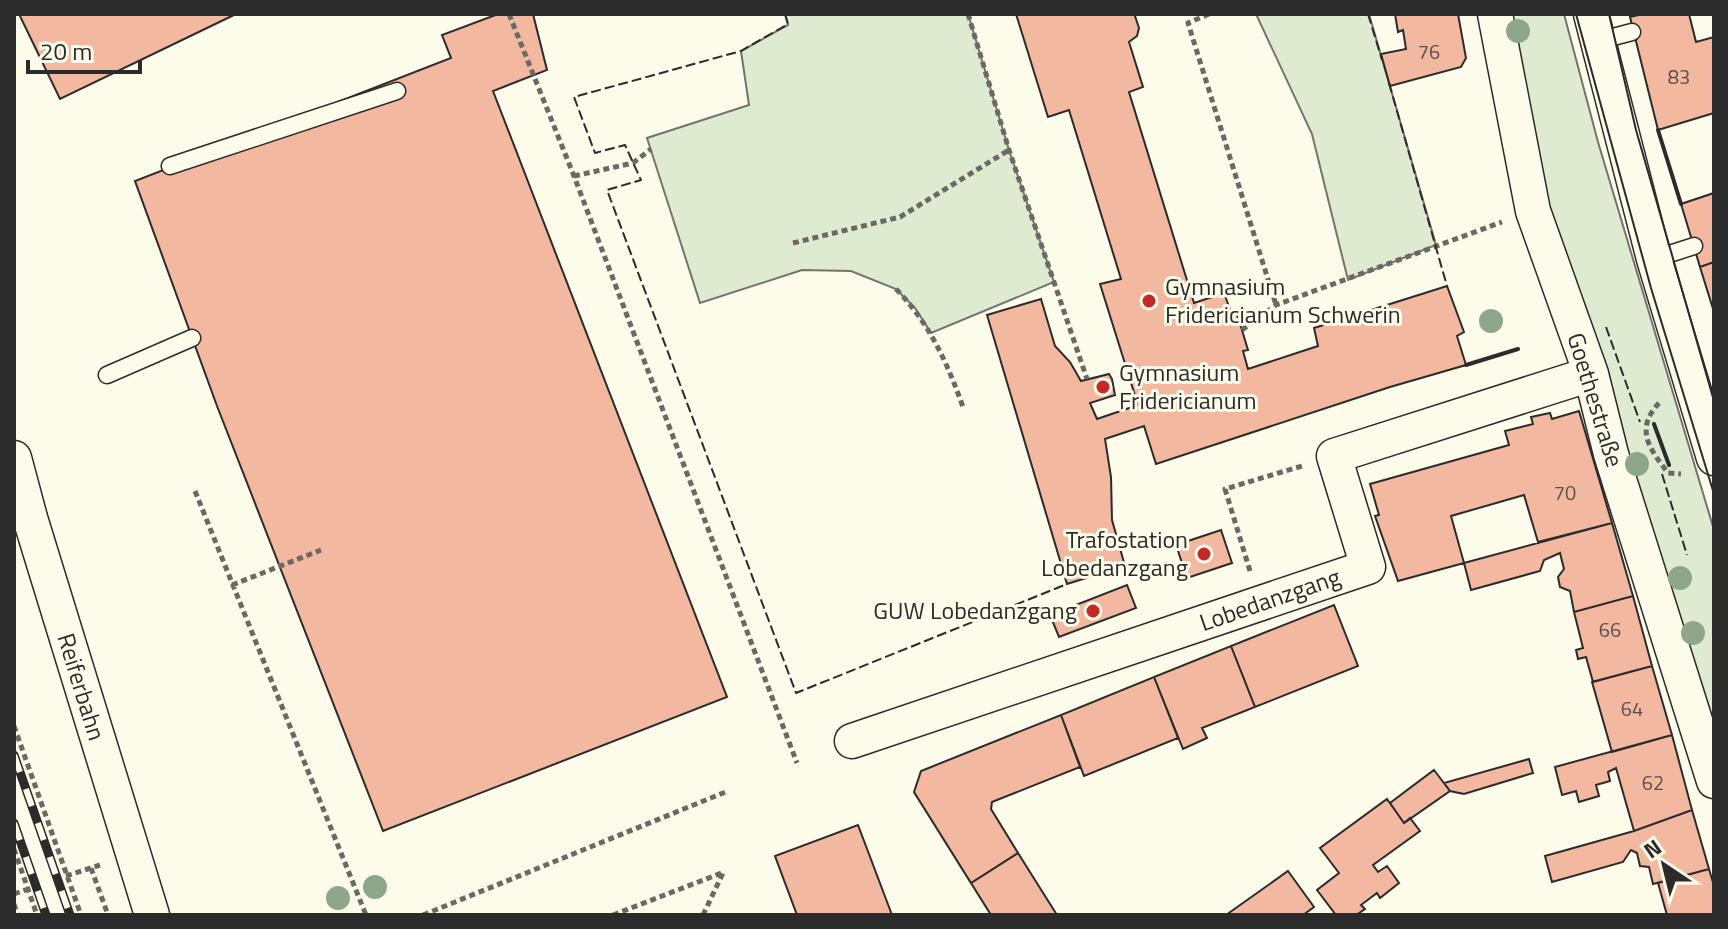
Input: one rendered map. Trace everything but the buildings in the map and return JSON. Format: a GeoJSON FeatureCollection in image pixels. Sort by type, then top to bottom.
{"type":"FeatureCollection","features":[{"type":"Feature","properties":{"kind":"street","name":"Goethestraße"},"geometry":{"type":"LineString","coordinates":[[1495,14],[1533,211],[1591,374],[1611,454],[1714,781]]}},
{"type":"Feature","properties":{"kind":"street"},"geometry":{"type":"LineString","coordinates":[[1594,28],[1705,467]]}},
{"type":"Feature","properties":{"kind":"street"},"geometry":{"type":"LineString","coordinates":[[1334,456],[1591,374]]}},
{"type":"Feature","properties":{"kind":"street","name":"Lobedanzgang"},"geometry":{"type":"LineString","coordinates":[[852,741],[1368,567],[1334,456]]}},
{"type":"Feature","properties":{"kind":"street","name":"Reiferbahn"},"geometry":{"type":"LineString","coordinates":[[14,458],[152,915]]}},
{"type":"Feature","properties":{"kind":"lane"},"geometry":{"type":"LineString","coordinates":[[1594,28],[1632,32]]}},
{"type":"Feature","properties":{"kind":"lane"},"geometry":{"type":"LineString","coordinates":[[170,166],[397,91]]}},
{"type":"Feature","properties":{"kind":"lane"},"geometry":{"type":"LineString","coordinates":[[1654,259],[1694,246]]}},
{"type":"Feature","properties":{"kind":"lane"},"geometry":{"type":"LineString","coordinates":[[107,375],[192,338]]}},
{"type":"Feature","properties":{"kind":"path"},"geometry":{"type":"LineString","coordinates":[[509,14],[574,176],[797,763]]}},
{"type":"Feature","properties":{"kind":"path"},"geometry":{"type":"LineString","coordinates":[[968,14],[1009,150],[1087,379]]}},
{"type":"Feature","properties":{"kind":"path"},"geometry":{"type":"LineString","coordinates":[[1209,14],[1188,23],[1276,305]]}},
{"type":"Feature","properties":{"kind":"path"},"geometry":{"type":"LineString","coordinates":[[574,176],[633,163],[651,149]]}},
{"type":"Feature","properties":{"kind":"path"},"geometry":{"type":"LineString","coordinates":[[793,243],[900,217],[1009,150]]}},
{"type":"Feature","properties":{"kind":"path"},"geometry":{"type":"LineString","coordinates":[[1242,330],[1276,305],[1533,211]]}},
{"type":"Feature","properties":{"kind":"path"},"geometry":{"type":"LineString","coordinates":[[896,289],[915,308],[944,356],[964,410]]}},
{"type":"Feature","properties":{"kind":"path"},"geometry":{"type":"LineString","coordinates":[[1666,400],[1657,404],[1648,417],[1647,444],[1668,473],[1705,467]]}},
{"type":"Feature","properties":{"kind":"path"},"geometry":{"type":"LineString","coordinates":[[1259,603],[1225,489],[1334,456]]}},
{"type":"Feature","properties":{"kind":"path"},"geometry":{"type":"LineString","coordinates":[[195,491],[366,915]]}},
{"type":"Feature","properties":{"kind":"path"},"geometry":{"type":"LineString","coordinates":[[232,585],[321,550]]}},
{"type":"Feature","properties":{"kind":"path"},"geometry":{"type":"LineString","coordinates":[[14,726],[81,915]]}},
{"type":"Feature","properties":{"kind":"path"},"geometry":{"type":"LineString","coordinates":[[423,915],[728,791]]}},
{"type":"Feature","properties":{"kind":"path"},"geometry":{"type":"LineString","coordinates":[[14,849],[37,915]]}},
{"type":"Feature","properties":{"kind":"path"},"geometry":{"type":"LineString","coordinates":[[66,876],[91,868],[108,915]]}},
{"type":"Feature","properties":{"kind":"path"},"geometry":{"type":"LineString","coordinates":[[613,915],[724,872],[703,915]]}},
{"type":"Feature","properties":{"kind":"path"},"geometry":{"type":"LineString","coordinates":[[14,894],[30,888]]}},
{"type":"Feature","properties":{"kind":"path"},"geometry":{"type":"LineString","coordinates":[[14,904],[18,915]]}},
{"type":"Feature","properties":{"kind":"green space"},"geometry":{"type":"Polygon","coordinates":[[[785,14],[968,14],[1009,150],[1054,282],[931,333],[915,308],[896,289],[851,271],[802,270],[700,303],[647,138],[749,105],[741,51],[788,25],[785,14]]]}},
{"type":"Feature","properties":{"kind":"green space"},"geometry":{"type":"Polygon","coordinates":[[[1256,14],[1369,14],[1436,245],[1348,280],[1312,134],[1256,14]]]}},
{"type":"Feature","properties":{"kind":"green space"},"geometry":{"type":"Polygon","coordinates":[[[1495,14],[1564,14],[1598,142],[1714,530],[1714,781],[1611,454],[1495,14]]]}},
{"type":"Feature","properties":{"kind":"tram line"},"geometry":{"type":"LineString","coordinates":[[1576,14],[1651,288],[1714,494]]}},
{"type":"Feature","properties":{"kind":"tram line"},"geometry":{"type":"LineString","coordinates":[[1609,14],[1636,130],[1714,401]]}},
{"type":"Feature","properties":{"kind":"railway"},"geometry":{"type":"LineString","coordinates":[[14,755],[70,915]]}},
{"type":"Feature","properties":{"kind":"railway"},"geometry":{"type":"LineString","coordinates":[[14,823],[46,915]]}},
{"type":"Feature","properties":{"kind":"fence"},"geometry":{"type":"LineString","coordinates":[[785,14],[788,24],[741,51],[574,97],[595,153],[625,145],[641,180],[607,190],[796,693],[1067,584]]}},
{"type":"Feature","properties":{"kind":"fence"},"geometry":{"type":"LineString","coordinates":[[1368,14],[1382,60]]}},
{"type":"Feature","properties":{"kind":"fence"},"geometry":{"type":"LineString","coordinates":[[1389,83],[1447,286]]}},
{"type":"Feature","properties":{"kind":"fence"},"geometry":{"type":"LineString","coordinates":[[1606,327],[1640,422]]}},
{"type":"Feature","properties":{"kind":"fence"},"geometry":{"type":"LineString","coordinates":[[1662,474],[1687,555]]}},
{"type":"Feature","properties":{"kind":"wall"},"geometry":{"type":"LineString","coordinates":[[1658,130],[1681,204]]}},
{"type":"Feature","properties":{"kind":"wall"},"geometry":{"type":"LineString","coordinates":[[1466,365],[1518,349]]}},
{"type":"Feature","properties":{"kind":"wall"},"geometry":{"type":"LineString","coordinates":[[1654,424],[1669,465]]}},
{"type":"Feature","properties":{"kind":"place","name":"Gymnasium Fridericianum Schwerin"},"geometry":{"type":"Point","coordinates":[1149,301]}},
{"type":"Feature","properties":{"kind":"place","name":"Gymnasium Fridericianum"},"geometry":{"type":"Point","coordinates":[1103,387]}},
{"type":"Feature","properties":{"kind":"place","name":"Trafostation Lobedanzgang"},"geometry":{"type":"Point","coordinates":[1204,554]}},
{"type":"Feature","properties":{"kind":"place","name":"GUW Lobedanzgang"},"geometry":{"type":"Point","coordinates":[1093,611]}}]}
